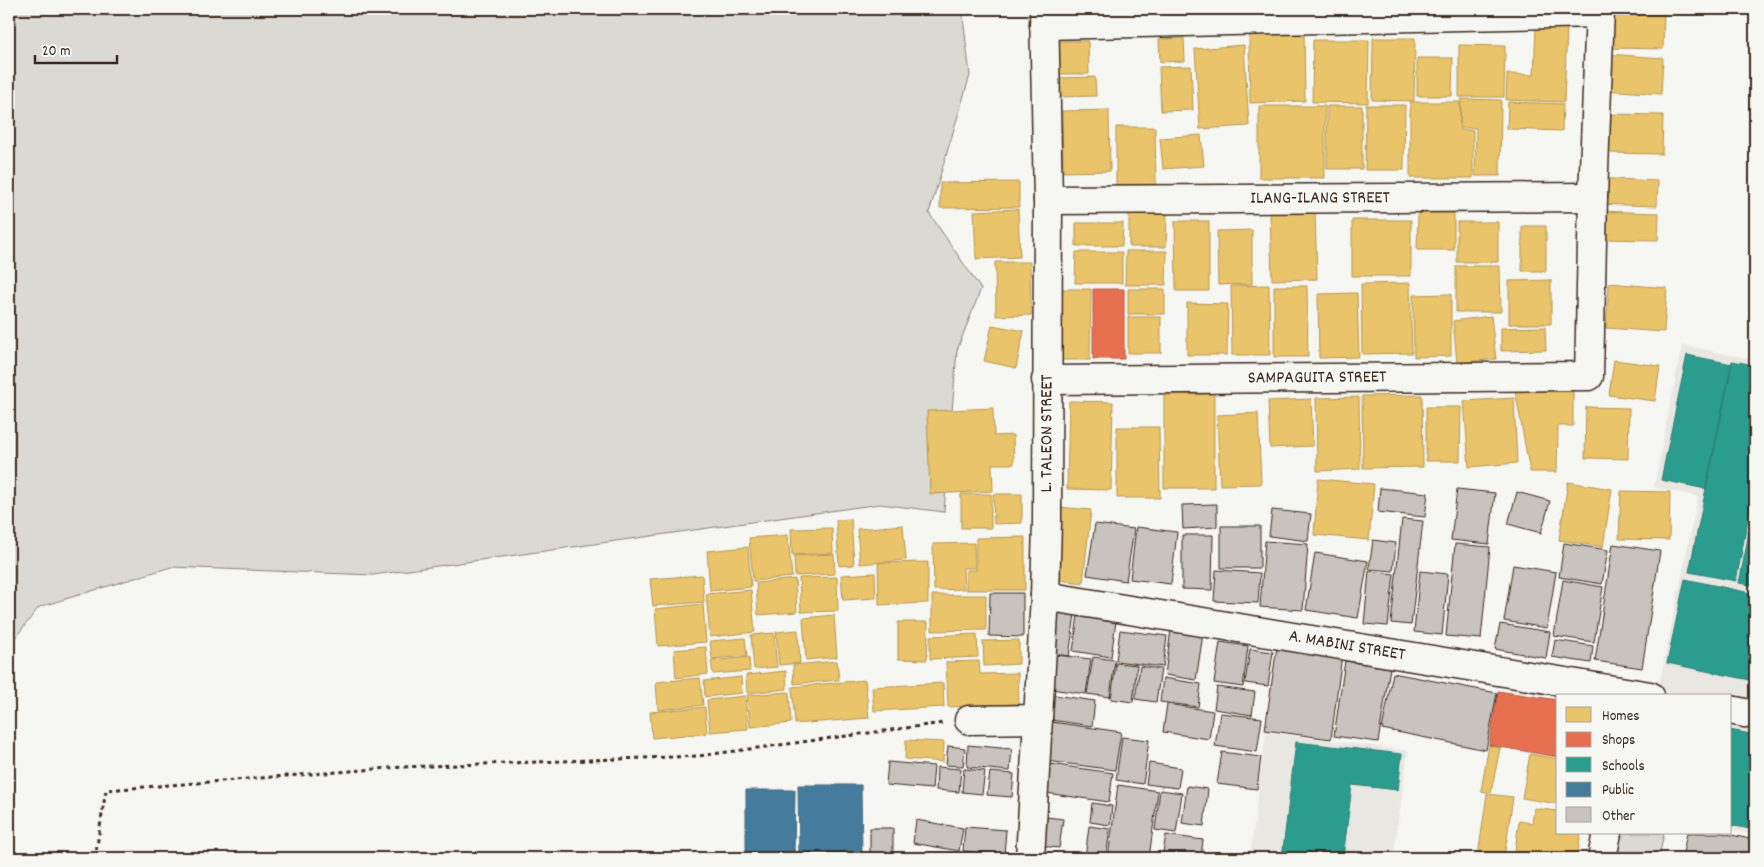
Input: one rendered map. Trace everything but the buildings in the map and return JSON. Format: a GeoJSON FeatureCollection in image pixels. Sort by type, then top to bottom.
{"type":"FeatureCollection","features":[{"type":"Feature","properties":{"kind":"street"},"geometry":{"type":"LineString","coordinates":[[1044,17],[1600,11],[1593,197]]}},
{"type":"Feature","properties":{"kind":"street","name":"L. TALEON STREET"},"geometry":{"type":"LineString","coordinates":[[1030,858],[1045,596],[1047,522],[1048,200],[1044,17]]}},
{"type":"Feature","properties":{"kind":"street","name":"ILANG-ILANG STREET"},"geometry":{"type":"LineString","coordinates":[[1048,200],[1593,197]]}},
{"type":"Feature","properties":{"kind":"street","name":"SAMPAGUITA STREET"},"geometry":{"type":"LineString","coordinates":[[1046,380],[1589,376],[1593,197]]}},
{"type":"Feature","properties":{"kind":"street","name":"A. MABINI STREET"},"geometry":{"type":"LineString","coordinates":[[1045,596],[1634,694]]}},
{"type":"Feature","properties":{"kind":"street"},"geometry":{"type":"LineString","coordinates":[[1732,710],[1755,715]]}},
{"type":"Feature","properties":{"kind":"street"},"geometry":{"type":"LineString","coordinates":[[969,720],[1038,719]]}},
{"type":"Feature","properties":{"kind":"street"},"geometry":{"type":"LineString","coordinates":[[1602,858],[1607,834]]}},
{"type":"Feature","properties":{"kind":"path"},"geometry":{"type":"LineString","coordinates":[[95,858],[106,790],[402,768],[698,756],[969,720]]}},
{"type":"Feature","properties":{"kind":"shaded area"},"geometry":{"type":"Polygon","coordinates":[[[9,9],[962,9],[970,75],[929,213],[981,289],[957,350],[944,512],[880,504],[373,575],[171,567],[39,607],[9,646],[9,9]]]}},
{"type":"Feature","properties":{"kind":"shaded area"},"geometry":{"type":"Polygon","coordinates":[[[1682,345],[1755,360],[1755,835],[1732,830],[1732,694],[1657,694],[1698,497],[1654,487],[1682,345]]]}},
{"type":"Feature","properties":{"kind":"shaded area"},"geometry":{"type":"Polygon","coordinates":[[[1266,732],[1408,751],[1393,858],[1250,858],[1266,732]]]}},
{"type":"Feature","properties":{"kind":"shaded area"},"geometry":{"type":"Polygon","coordinates":[[[1612,834],[1664,834],[1659,858],[1608,858],[1612,834]]]}}]}
